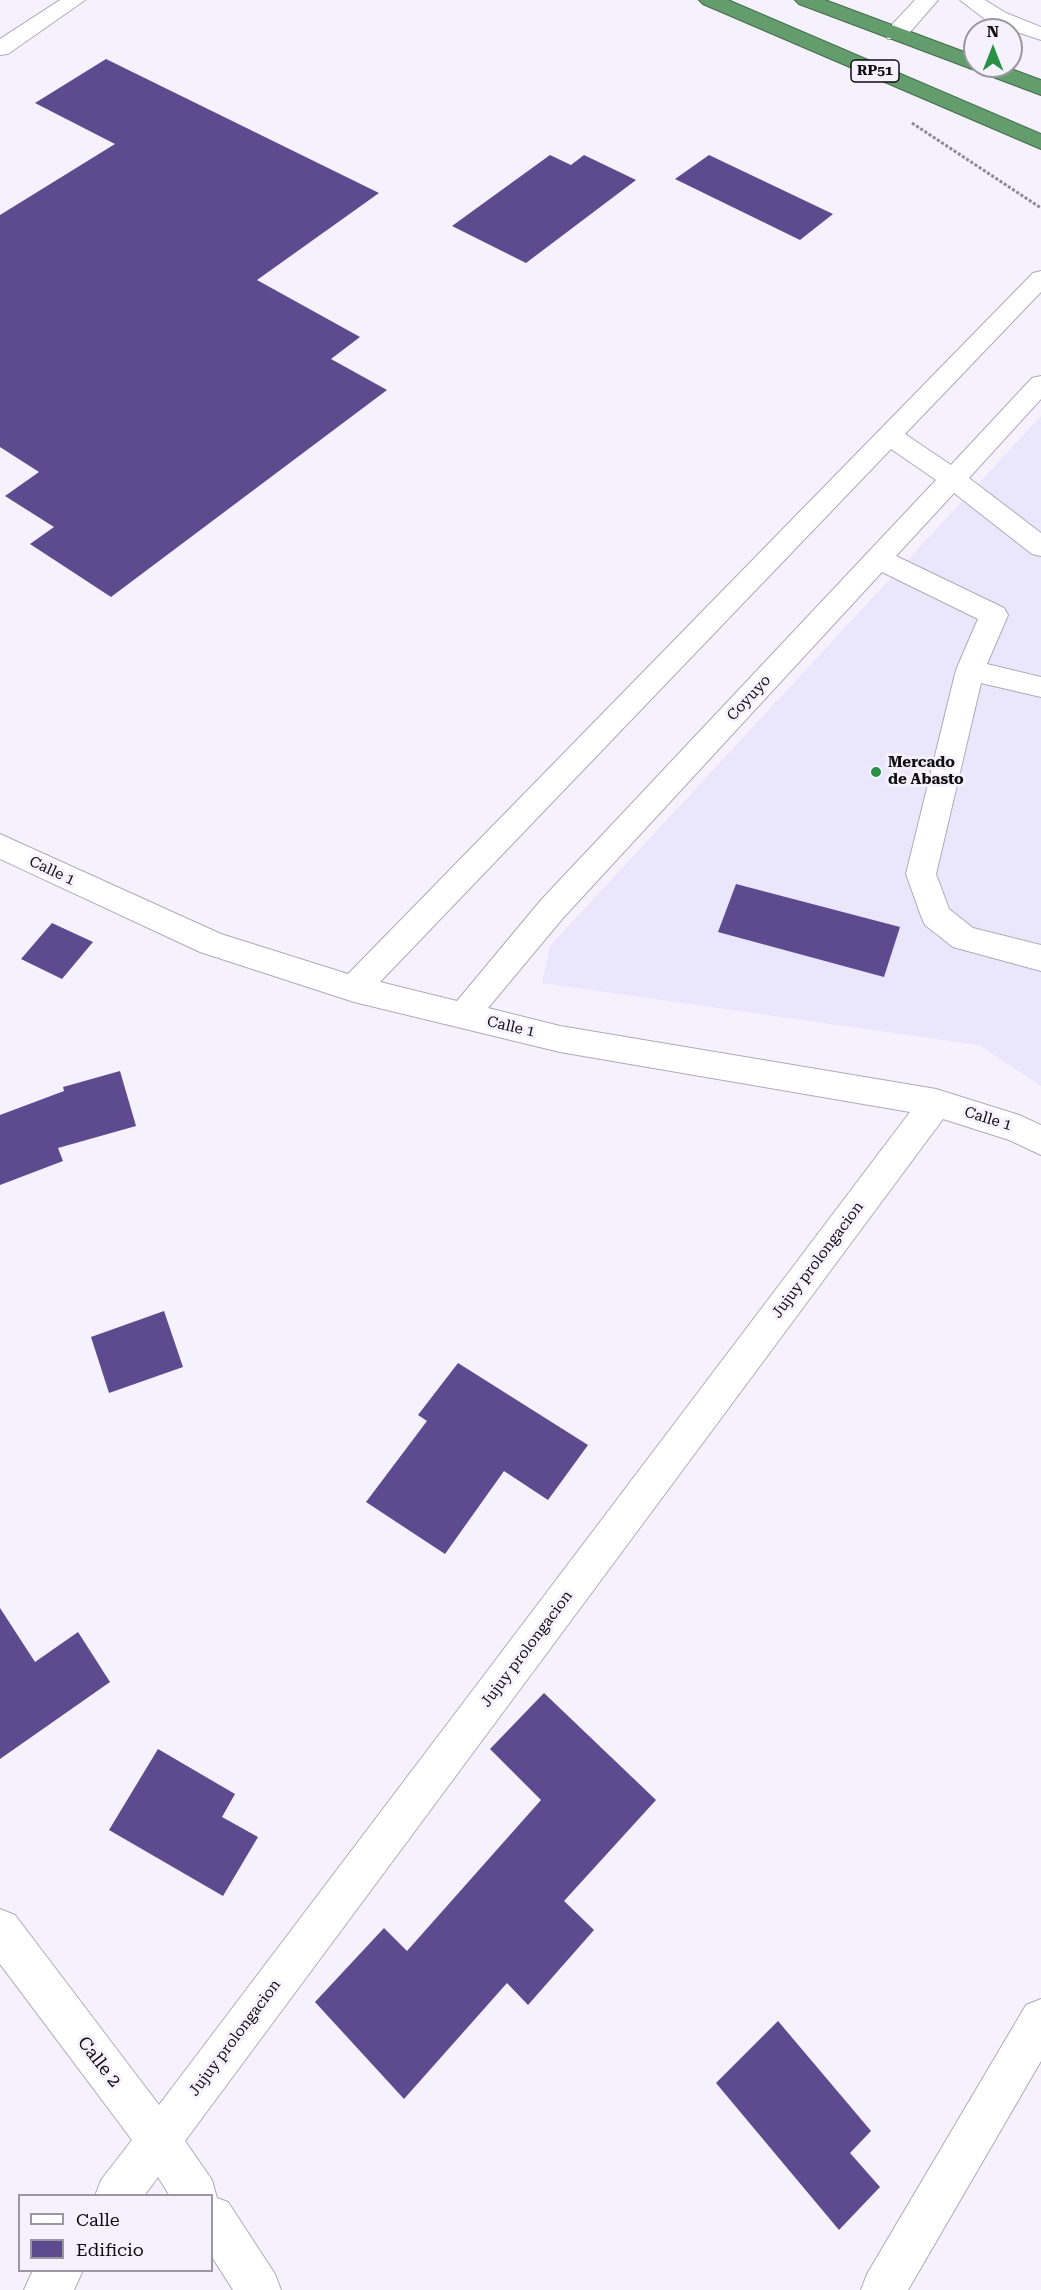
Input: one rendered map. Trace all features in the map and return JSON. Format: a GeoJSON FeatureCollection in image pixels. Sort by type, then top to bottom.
{"type":"FeatureCollection","features":[{"type":"Feature","properties":{"kind":"highway","name":"RP51"},"geometry":{"type":"LineString","coordinates":[[710,0],[1041,142]]}},
{"type":"Feature","properties":{"kind":"highway"},"geometry":{"type":"LineString","coordinates":[[806,0],[963,59]]}},
{"type":"Feature","properties":{"kind":"highway"},"geometry":{"type":"LineString","coordinates":[[1015,78],[1041,88]]}},
{"type":"Feature","properties":{"kind":"street"},"geometry":{"type":"LineString","coordinates":[[0,49],[74,0]]}},
{"type":"Feature","properties":{"kind":"street"},"geometry":{"type":"LineString","coordinates":[[896,34],[927,0]]}},
{"type":"Feature","properties":{"kind":"street"},"geometry":{"type":"LineString","coordinates":[[971,0],[998,18],[1041,34]]}},
{"type":"Feature","properties":{"kind":"street"},"geometry":{"type":"LineString","coordinates":[[354,989],[1041,278]]}},
{"type":"Feature","properties":{"kind":"street","name":"Coyuyo"},"geometry":{"type":"LineString","coordinates":[[464,1016],[552,909],[1041,384]]}},
{"type":"Feature","properties":{"kind":"street"},"geometry":{"type":"LineString","coordinates":[[890,436],[953,479],[1041,547]]}},
{"type":"Feature","properties":{"kind":"street"},"geometry":{"type":"LineString","coordinates":[[879,559],[994,615],[970,670],[921,874],[936,916],[964,938],[1041,958]]}},
{"type":"Feature","properties":{"kind":"street"},"geometry":{"type":"LineString","coordinates":[[970,670],[1041,687]]}},
{"type":"Feature","properties":{"kind":"street","name":"Calle 1"},"geometry":{"type":"LineString","coordinates":[[0,846],[211,943],[354,989],[560,1039],[936,1103],[1019,1129],[1041,1141]]}},
{"type":"Feature","properties":{"kind":"street","name":"Jujuy prolongacion"},"geometry":{"type":"LineString","coordinates":[[118,2194],[936,1103]]}},
{"type":"Feature","properties":{"kind":"street","name":"Calle 2"},"geometry":{"type":"LineString","coordinates":[[0,1930],[159,2140],[195,2194]]}},
{"type":"Feature","properties":{"kind":"street"},"geometry":{"type":"LineString","coordinates":[[883,2290],[1041,2020]]}},
{"type":"Feature","properties":{"kind":"street"},"geometry":{"type":"LineString","coordinates":[[213,2220],[260,2290]]}},
{"type":"Feature","properties":{"kind":"street"},"geometry":{"type":"LineString","coordinates":[[46,2290],[59,2272]]}},
{"type":"Feature","properties":{"kind":"shaded area","name":"Mercado de Abasto"},"geometry":{"type":"Polygon","coordinates":[[[1041,416],[1041,1086],[979,1045],[542,983],[550,946],[1041,416]]]}},
{"type":"Feature","properties":{"kind":"building"},"geometry":{"type":"Polygon","coordinates":[[[106,59],[379,193],[257,280],[360,337],[331,359],[387,390],[111,597],[30,544],[54,527],[5,496],[39,472],[0,447],[0,215],[115,144],[35,103],[106,59]]]}},
{"type":"Feature","properties":{"kind":"building"},"geometry":{"type":"Polygon","coordinates":[[[550,155],[571,165],[584,155],[636,180],[526,263],[452,226],[550,155]]]}},
{"type":"Feature","properties":{"kind":"building"},"geometry":{"type":"Polygon","coordinates":[[[709,155],[833,214],[800,240],[675,179],[709,155]]]}},
{"type":"Feature","properties":{"kind":"building"},"geometry":{"type":"Polygon","coordinates":[[[736,884],[900,927],[884,977],[718,932],[736,884]]]}},
{"type":"Feature","properties":{"kind":"building"},"geometry":{"type":"Polygon","coordinates":[[[52,923],[93,942],[62,979],[21,959],[52,923]]]}},
{"type":"Feature","properties":{"kind":"building"},"geometry":{"type":"Polygon","coordinates":[[[120,1071],[136,1126],[58,1148],[63,1161],[0,1185],[0,1115],[64,1091],[63,1087],[120,1071]]]}},
{"type":"Feature","properties":{"kind":"building"},"geometry":{"type":"Polygon","coordinates":[[[164,1311],[183,1367],[109,1393],[91,1337],[164,1311]]]}},
{"type":"Feature","properties":{"kind":"building"},"geometry":{"type":"Polygon","coordinates":[[[458,1363],[588,1445],[548,1500],[504,1471],[445,1554],[366,1502],[427,1421],[418,1415],[458,1363]]]}},
{"type":"Feature","properties":{"kind":"building"},"geometry":{"type":"Polygon","coordinates":[[[0,1608],[35,1662],[78,1632],[110,1682],[0,1759],[0,1608]]]}},
{"type":"Feature","properties":{"kind":"building"},"geometry":{"type":"Polygon","coordinates":[[[544,1693],[656,1800],[564,1901],[594,1930],[528,2005],[507,1983],[404,2099],[315,2002],[384,1928],[407,1951],[541,1800],[490,1749],[544,1693]]]}},
{"type":"Feature","properties":{"kind":"building"},"geometry":{"type":"Polygon","coordinates":[[[158,1749],[235,1794],[222,1817],[258,1837],[223,1896],[109,1830],[158,1749]]]}},
{"type":"Feature","properties":{"kind":"building"},"geometry":{"type":"Polygon","coordinates":[[[778,2021],[871,2131],[850,2153],[880,2187],[839,2230],[716,2083],[778,2021]]]}},
{"type":"Feature","properties":{"kind":"place","name":"Mercado de Abasto"},"geometry":{"type":"Point","coordinates":[876,772]}}]}
